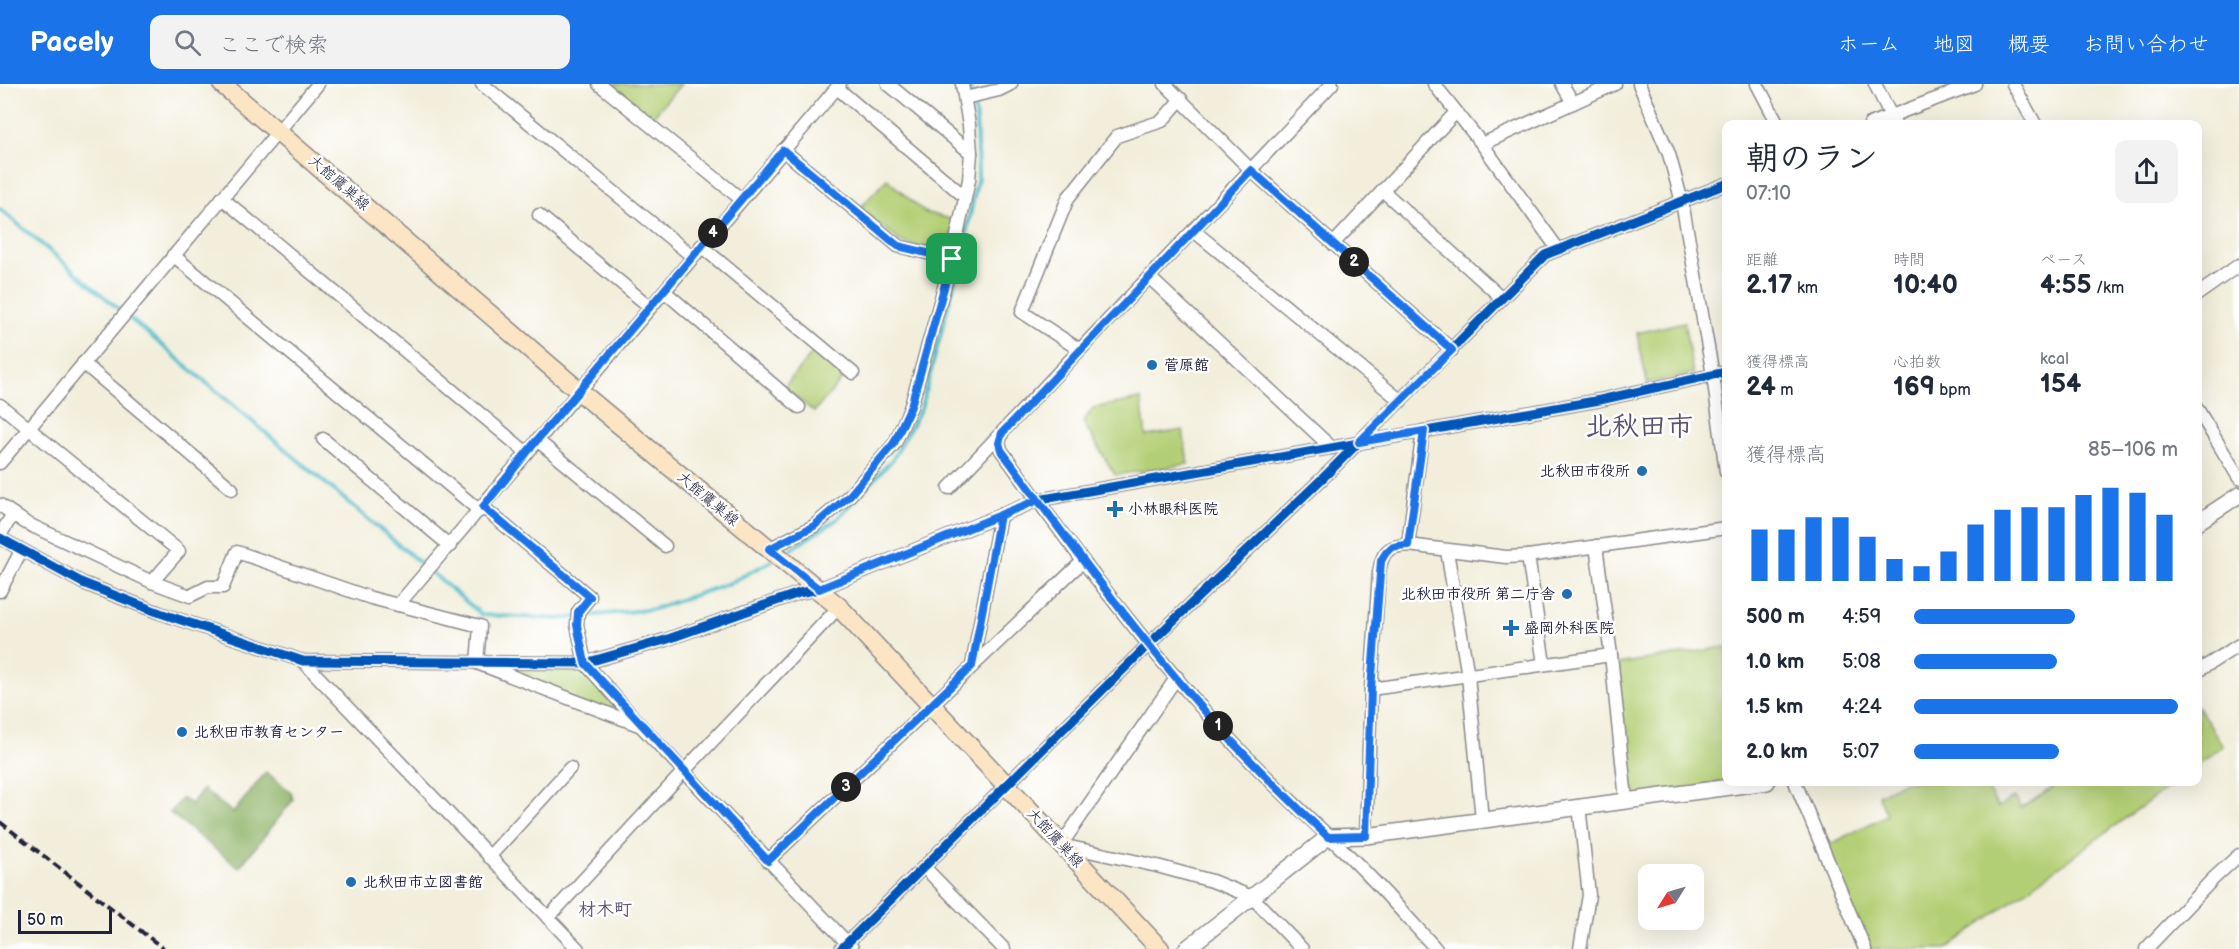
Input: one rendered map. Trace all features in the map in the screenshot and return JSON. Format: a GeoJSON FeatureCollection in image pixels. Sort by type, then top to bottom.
{"type":"FeatureCollection","features":[{"type":"Feature","properties":{"kind":"main road","name":"大館鷹巣線"},"geometry":{"type":"LineString","coordinates":[[222,84],[579,391],[839,607],[1160,949]]}},
{"type":"Feature","properties":{"kind":"street"},"geometry":{"type":"LineString","coordinates":[[0,463],[318,84]]}},
{"type":"Feature","properties":{"kind":"street"},"geometry":{"type":"LineString","coordinates":[[482,84],[692,256]]}},
{"type":"Feature","properties":{"kind":"street"},"geometry":{"type":"LineString","coordinates":[[599,84],[741,199]]}},
{"type":"Feature","properties":{"kind":"street"},"geometry":{"type":"LineString","coordinates":[[888,84],[971,153]]}},
{"type":"Feature","properties":{"kind":"street"},"geometry":{"type":"LineString","coordinates":[[776,554],[850,495],[894,443],[911,406],[952,259],[965,197],[971,153],[969,97],[962,84]]}},
{"type":"Feature","properties":{"kind":"street"},"geometry":{"type":"LineString","coordinates":[[969,97],[999,90],[1011,84]]}},
{"type":"Feature","properties":{"kind":"street"},"geometry":{"type":"LineString","coordinates":[[1165,84],[1251,170],[1452,350]]}},
{"type":"Feature","properties":{"kind":"street"},"geometry":{"type":"LineString","coordinates":[[949,488],[1332,84]]}},
{"type":"Feature","properties":{"kind":"street"},"geometry":{"type":"LineString","coordinates":[[1434,84],[1482,144],[1558,249]]}},
{"type":"Feature","properties":{"kind":"street"},"geometry":{"type":"LineString","coordinates":[[1562,84],[1573,103]]}},
{"type":"Feature","properties":{"kind":"street"},"geometry":{"type":"LineString","coordinates":[[1482,144],[1615,84]]}},
{"type":"Feature","properties":{"kind":"street"},"geometry":{"type":"LineString","coordinates":[[1639,84],[1669,154],[1682,202],[1713,375],[1722,442]]}},
{"type":"Feature","properties":{"kind":"street"},"geometry":{"type":"LineString","coordinates":[[1757,84],[1776,120]]}},
{"type":"Feature","properties":{"kind":"street"},"geometry":{"type":"LineString","coordinates":[[1875,84],[1893,120],[1975,84]]}},
{"type":"Feature","properties":{"kind":"street"},"geometry":{"type":"LineString","coordinates":[[2013,84],[2033,120]]}},
{"type":"Feature","properties":{"kind":"street"},"geometry":{"type":"LineString","coordinates":[[398,605],[838,86],[965,197]]}},
{"type":"Feature","properties":{"kind":"street"},"geometry":{"type":"LineString","coordinates":[[1080,350],[1022,312],[1031,287],[1068,198],[1116,136],[1162,121],[1181,99]]}},
{"type":"Feature","properties":{"kind":"street"},"geometry":{"type":"LineString","coordinates":[[1334,244],[1456,112]]}},
{"type":"Feature","properties":{"kind":"street"},"geometry":{"type":"LineString","coordinates":[[783,150],[898,246],[952,259]]}},
{"type":"Feature","properties":{"kind":"street"},"geometry":{"type":"LineString","coordinates":[[173,255],[590,597],[577,618],[585,663],[847,947],[1006,785],[1401,401],[1545,255],[1722,186]]}},
{"type":"Feature","properties":{"kind":"street"},"geometry":{"type":"LineString","coordinates":[[1382,190],[1502,298]]}},
{"type":"Feature","properties":{"kind":"street"},"geometry":{"type":"LineString","coordinates":[[222,198],[527,453]]}},
{"type":"Feature","properties":{"kind":"street"},"geometry":{"type":"LineString","coordinates":[[539,214],[650,307]]}},
{"type":"Feature","properties":{"kind":"street"},"geometry":{"type":"LineString","coordinates":[[1194,231],[1401,401]]}},
{"type":"Feature","properties":{"kind":"street"},"geometry":{"type":"LineString","coordinates":[[701,246],[853,373]]}},
{"type":"Feature","properties":{"kind":"street"},"geometry":{"type":"LineString","coordinates":[[2202,291],[2239,265]]}},
{"type":"Feature","properties":{"kind":"street"},"geometry":{"type":"LineString","coordinates":[[1149,277],[1332,448]]}},
{"type":"Feature","properties":{"kind":"street"},"geometry":{"type":"LineString","coordinates":[[664,291],[799,406]]}},
{"type":"Feature","properties":{"kind":"street"},"geometry":{"type":"LineString","coordinates":[[83,363],[232,489]]}},
{"type":"Feature","properties":{"kind":"street"},"geometry":{"type":"LineString","coordinates":[[13,514],[0,537],[21,551],[83,583],[128,601],[303,661],[585,663],[665,640],[799,593],[819,589],[1038,500],[1600,400],[1722,373]]}},
{"type":"Feature","properties":{"kind":"street"},"geometry":{"type":"LineString","coordinates":[[0,405],[179,551],[152,582]]}},
{"type":"Feature","properties":{"kind":"street"},"geometry":{"type":"LineString","coordinates":[[2202,417],[2239,478]]}},
{"type":"Feature","properties":{"kind":"street"},"geometry":{"type":"LineString","coordinates":[[1408,545],[1424,431]]}},
{"type":"Feature","properties":{"kind":"street"},"geometry":{"type":"LineString","coordinates":[[1002,433],[999,443],[1001,450],[1083,561],[1149,644],[1255,766],[1343,850],[1436,949]]}},
{"type":"Feature","properties":{"kind":"street"},"geometry":{"type":"LineString","coordinates":[[323,439],[450,546]]}},
{"type":"Feature","properties":{"kind":"street"},"geometry":{"type":"LineString","coordinates":[[537,440],[665,546]]}},
{"type":"Feature","properties":{"kind":"street"},"geometry":{"type":"LineString","coordinates":[[2202,519],[2239,495]]}},
{"type":"Feature","properties":{"kind":"street"},"geometry":{"type":"LineString","coordinates":[[0,505],[26,523],[152,582],[190,596],[208,587],[223,587],[237,552],[371,598],[480,626],[477,663]]}},
{"type":"Feature","properties":{"kind":"street"},"geometry":{"type":"LineString","coordinates":[[972,666],[1000,515]]}},
{"type":"Feature","properties":{"kind":"street"},"geometry":{"type":"LineString","coordinates":[[1366,836],[1371,689],[1381,561],[1385,553],[1393,546],[1408,545],[1506,557],[1528,556],[1722,529]]}},
{"type":"Feature","properties":{"kind":"street"},"geometry":{"type":"LineString","coordinates":[[1596,546],[1611,655],[1626,800]]}},
{"type":"Feature","properties":{"kind":"street"},"geometry":{"type":"LineString","coordinates":[[0,591],[21,551]]}},
{"type":"Feature","properties":{"kind":"street"},"geometry":{"type":"LineString","coordinates":[[1447,551],[1468,676],[1482,819]]}},
{"type":"Feature","properties":{"kind":"street"},"geometry":{"type":"LineString","coordinates":[[1528,556],[1544,664]]}},
{"type":"Feature","properties":{"kind":"street"},"geometry":{"type":"LineString","coordinates":[[768,861],[1083,561]]}},
{"type":"Feature","properties":{"kind":"street"},"geometry":{"type":"LineString","coordinates":[[548,918],[839,607]]}},
{"type":"Feature","properties":{"kind":"street"},"geometry":{"type":"LineString","coordinates":[[2202,668],[2239,645]]}},
{"type":"Feature","properties":{"kind":"street"},"geometry":{"type":"LineString","coordinates":[[1371,689],[1611,655]]}},
{"type":"Feature","properties":{"kind":"street"},"geometry":{"type":"LineString","coordinates":[[303,661],[578,949]]}},
{"type":"Feature","properties":{"kind":"street"},"geometry":{"type":"LineString","coordinates":[[477,663],[641,726]]}},
{"type":"Feature","properties":{"kind":"street"},"geometry":{"type":"LineString","coordinates":[[1177,677],[1061,845],[1157,866],[1212,881],[1252,897],[1302,949]]}},
{"type":"Feature","properties":{"kind":"street"},"geometry":{"type":"LineString","coordinates":[[489,856],[570,768]]}},
{"type":"Feature","properties":{"kind":"street"},"geometry":{"type":"LineString","coordinates":[[1186,949],[1328,837],[1366,836],[1736,786]]}},
{"type":"Feature","properties":{"kind":"street"},"geometry":{"type":"LineString","coordinates":[[1797,786],[1865,949]]}},
{"type":"Feature","properties":{"kind":"street"},"geometry":{"type":"LineString","coordinates":[[1579,806],[1589,895],[1580,949]]}},
{"type":"Feature","properties":{"kind":"street"},"geometry":{"type":"LineString","coordinates":[[2146,949],[2239,855]]}},
{"type":"Feature","properties":{"kind":"street"},"geometry":{"type":"LineString","coordinates":[[925,868],[1004,949]]}},
{"type":"Feature","properties":{"kind":"green space"},"geometry":{"type":"Polygon","coordinates":[[[607,84],[681,84],[650,120],[607,84]]]}},
{"type":"Feature","properties":{"kind":"green space"},"geometry":{"type":"Polygon","coordinates":[[[887,179],[924,212],[954,220],[948,254],[901,242],[860,208],[887,179]]]}},
{"type":"Feature","properties":{"kind":"green space"},"geometry":{"type":"Polygon","coordinates":[[[1684,322],[1693,374],[1647,383],[1637,333],[1684,322]]]}},
{"type":"Feature","properties":{"kind":"green space"},"geometry":{"type":"Polygon","coordinates":[[[815,350],[845,376],[814,412],[784,387],[815,350]]]}},
{"type":"Feature","properties":{"kind":"green space"},"geometry":{"type":"Polygon","coordinates":[[[1141,399],[1146,436],[1183,430],[1188,464],[1115,475],[1083,422],[1093,408],[1141,399]]]}},
{"type":"Feature","properties":{"kind":"green space"},"geometry":{"type":"Polygon","coordinates":[[[1722,648],[1722,783],[1626,800],[1612,665],[1722,648]]]}},
{"type":"Feature","properties":{"kind":"green space"},"geometry":{"type":"Polygon","coordinates":[[[477,663],[585,663],[641,726],[477,663]]]}},
{"type":"Feature","properties":{"kind":"green space"},"geometry":{"type":"Polygon","coordinates":[[[2202,713],[2223,746],[2202,762],[2202,713]]]}},
{"type":"Feature","properties":{"kind":"green space"},"geometry":{"type":"Polygon","coordinates":[[[266,772],[291,792],[293,800],[239,868],[170,813],[182,798],[191,804],[203,789],[233,813],[266,772]]]}},
{"type":"Feature","properties":{"kind":"green space"},"geometry":{"type":"Polygon","coordinates":[[[1895,786],[1985,786],[1998,807],[2015,797],[2021,808],[2056,786],[2170,786],[1946,949],[1865,949],[1823,848],[1887,815],[1878,795],[1895,786]]]}},
{"type":"Feature","properties":{"kind":"waterway"},"geometry":{"type":"LineString","coordinates":[[785,553],[836,520],[893,459],[921,408],[961,257],[978,177],[976,115],[969,84]]}},
{"type":"Feature","properties":{"kind":"waterway"},"geometry":{"type":"LineString","coordinates":[[0,209],[482,615],[559,619],[654,609],[730,583],[773,560]]}},
{"type":"Feature","properties":{"kind":"railway"},"geometry":{"type":"LineString","coordinates":[[0,822],[164,949]]}},
{"type":"Feature","properties":{"kind":"cycle path"},"geometry":{"type":"LineString","coordinates":[[841,949],[1149,644],[1328,473],[1545,255],[1722,186]]}},
{"type":"Feature","properties":{"kind":"cycle path"},"geometry":{"type":"LineString","coordinates":[[0,538],[83,583],[160,613],[303,661],[585,663],[665,640],[799,593],[819,589],[1038,500],[1600,400],[1722,373]]}},
{"type":"Feature","properties":{"kind":"place","name":"菅原館"},"geometry":{"type":"Point","coordinates":[1152,365]}},
{"type":"Feature","properties":{"kind":"place","name":"北秋田市役所"},"geometry":{"type":"Point","coordinates":[1642,471]}},
{"type":"Feature","properties":{"kind":"place","name":"小林眼科医院"},"geometry":{"type":"Point","coordinates":[1115,509]}},
{"type":"Feature","properties":{"kind":"place","name":"北秋田市役所 第二庁舎"},"geometry":{"type":"Point","coordinates":[1567,594]}},
{"type":"Feature","properties":{"kind":"place","name":"盛岡外科医院"},"geometry":{"type":"Point","coordinates":[1511,628]}},
{"type":"Feature","properties":{"kind":"place","name":"北秋田市教育センター"},"geometry":{"type":"Point","coordinates":[182,732]}},
{"type":"Feature","properties":{"kind":"place","name":"北秋田市立図書館"},"geometry":{"type":"Point","coordinates":[351,882]}},
{"type":"Feature","properties":{"kind":"district","name":"北秋田市"},"geometry":{"type":"Point","coordinates":[1639,427]}},
{"type":"Feature","properties":{"kind":"district","name":"材木町"},"geometry":{"type":"Point","coordinates":[605,909]}},
{"type":"Feature","properties":{"kind":"route"},"geometry":{"type":"LineString","coordinates":[[952,259],[898,246],[783,150],[483,507],[590,597],[578,612],[577,625],[585,663],[768,861],[972,666],[1000,515],[1038,500],[1001,450],[999,443],[1002,433],[1251,170],[1452,350],[1359,442],[1424,431],[1408,545],[1393,546],[1385,553],[1379,573],[1371,689],[1366,836],[1328,837],[1255,766],[1149,644],[1038,500],[1000,515],[819,589],[769,549],[814,526],[850,495],[894,443],[911,406],[952,259]]}}]}
